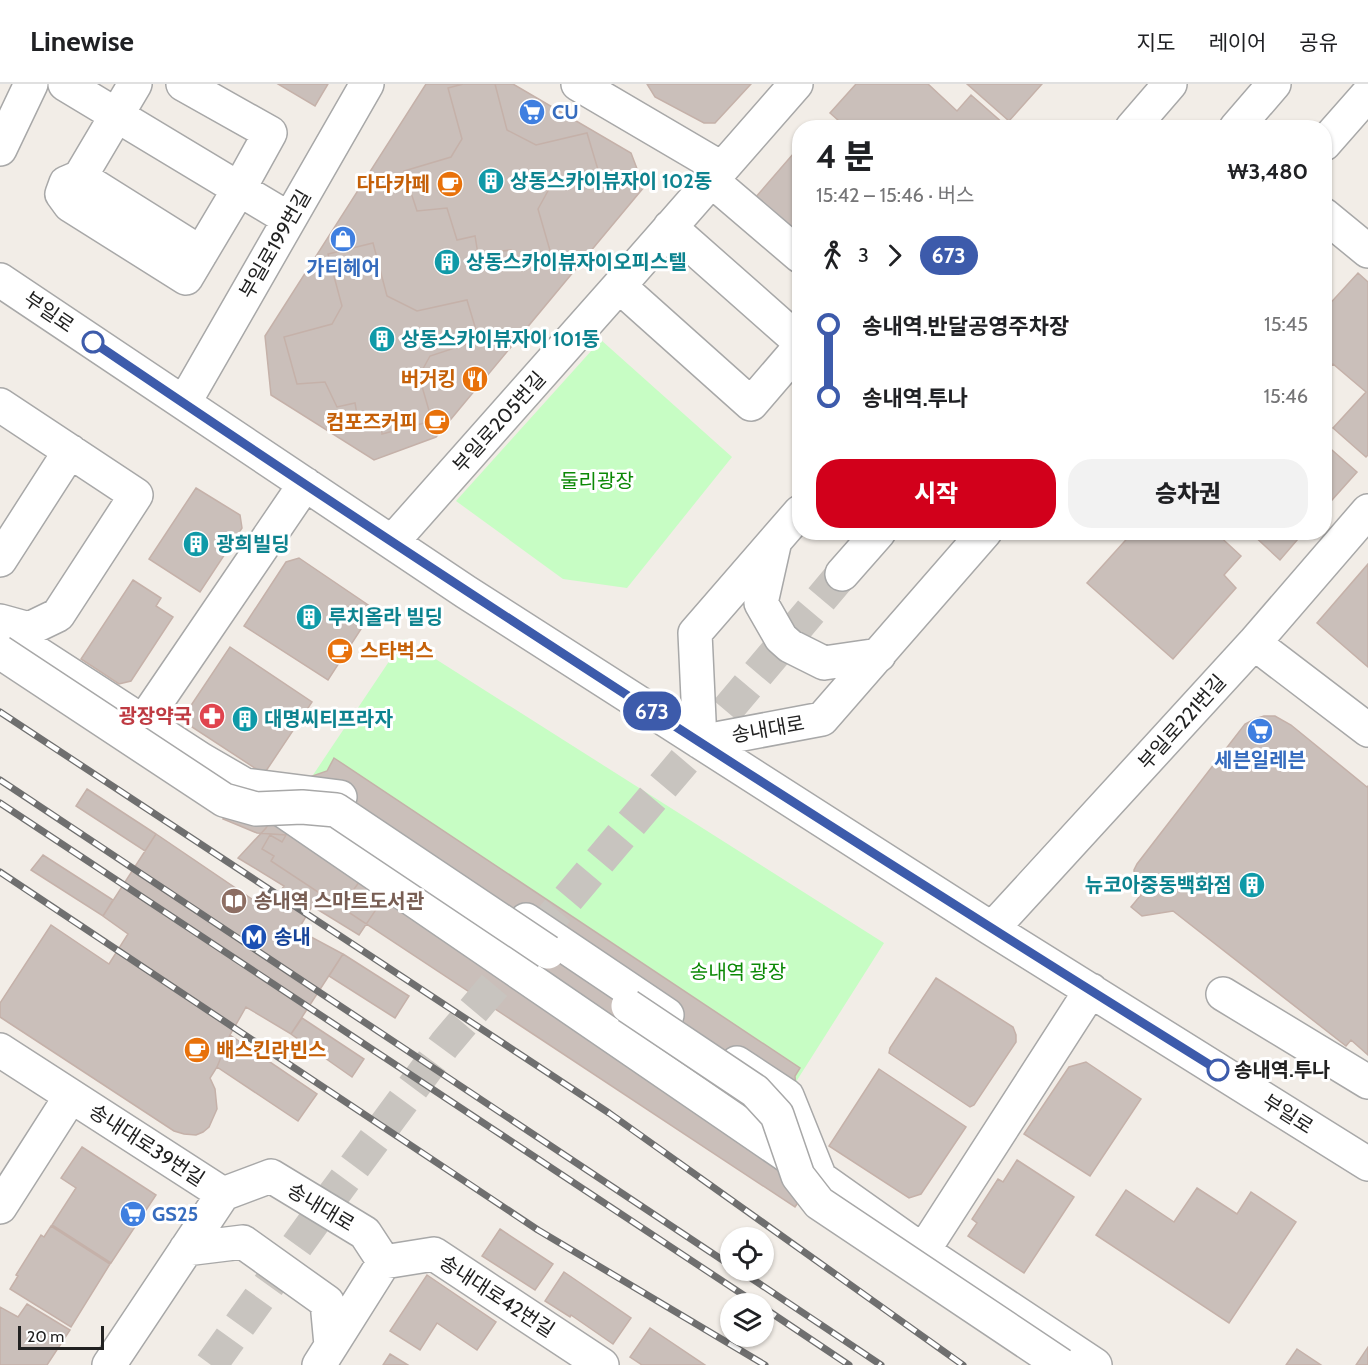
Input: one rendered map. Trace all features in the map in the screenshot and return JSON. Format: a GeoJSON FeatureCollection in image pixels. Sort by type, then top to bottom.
{"type":"FeatureCollection","features":[{"type":"Feature","properties":{"kind":"street"},"geometry":{"type":"LineString","coordinates":[[0,149],[31,84]]}},
{"type":"Feature","properties":{"kind":"street"},"geometry":{"type":"LineString","coordinates":[[65,84],[289,219]]}},
{"type":"Feature","properties":{"kind":"street"},"geometry":{"type":"LineString","coordinates":[[135,84],[80,177],[201,253],[270,133],[183,84]]}},
{"type":"Feature","properties":{"kind":"street","name":"부일로199번길"},"geometry":{"type":"LineString","coordinates":[[184,403],[367,84]]}},
{"type":"Feature","properties":{"kind":"street"},"geometry":{"type":"LineString","coordinates":[[578,84],[619,94],[716,174],[792,248]]}},
{"type":"Feature","properties":{"kind":"street","name":"부일로205번길"},"geometry":{"type":"LineString","coordinates":[[392,542],[796,84]]}},
{"type":"Feature","properties":{"kind":"street"},"geometry":{"type":"LineString","coordinates":[[1139,120],[1170,84]]}},
{"type":"Feature","properties":{"kind":"street"},"geometry":{"type":"LineString","coordinates":[[1243,120],[1274,84]]}},
{"type":"Feature","properties":{"kind":"street"},"geometry":{"type":"LineString","coordinates":[[1332,135],[1368,94]]}},
{"type":"Feature","properties":{"kind":"street"},"geometry":{"type":"LineString","coordinates":[[1332,221],[1368,251]]}},
{"type":"Feature","properties":{"kind":"street"},"geometry":{"type":"LineString","coordinates":[[670,227],[792,335]]}},
{"type":"Feature","properties":{"kind":"street","name":"부일로"},"geometry":{"type":"LineString","coordinates":[[0,280],[466,592],[992,929],[1368,1164]]}},
{"type":"Feature","properties":{"kind":"street"},"geometry":{"type":"LineString","coordinates":[[619,286],[751,404],[792,356]]}},
{"type":"Feature","properties":{"kind":"street"},"geometry":{"type":"LineString","coordinates":[[0,621],[30,629],[58,615],[136,495],[70,452],[3,413]]}},
{"type":"Feature","properties":{"kind":"street"},"geometry":{"type":"LineString","coordinates":[[0,560],[70,452]]}},
{"type":"Feature","properties":{"kind":"street"},"geometry":{"type":"LineString","coordinates":[[143,722],[305,484]]}},
{"type":"Feature","properties":{"kind":"street","name":"부일로221번길"},"geometry":{"type":"LineString","coordinates":[[992,929],[1254,643],[1368,511]]}},
{"type":"Feature","properties":{"kind":"street"},"geometry":{"type":"LineString","coordinates":[[700,742],[695,633],[792,521]]}},
{"type":"Feature","properties":{"kind":"street"},"geometry":{"type":"LineString","coordinates":[[776,539],[761,603],[781,638],[790,646],[824,663],[879,655]]}},
{"type":"Feature","properties":{"kind":"street"},"geometry":{"type":"LineString","coordinates":[[842,574],[872,540]]}},
{"type":"Feature","properties":{"kind":"street","name":"송내대로"},"geometry":{"type":"LineString","coordinates":[[700,742],[822,719],[978,540]]}},
{"type":"Feature","properties":{"kind":"street"},"geometry":{"type":"LineString","coordinates":[[0,628],[202,760],[245,784],[923,1251],[1095,1365]]}},
{"type":"Feature","properties":{"kind":"street"},"geometry":{"type":"LineString","coordinates":[[1254,643],[1368,730]]}},
{"type":"Feature","properties":{"kind":"street"},"geometry":{"type":"LineString","coordinates":[[0,652],[224,800],[256,809],[302,807],[336,810],[648,1019],[755,1091],[777,1114],[798,1176],[819,1203],[1061,1365]]}},
{"type":"Feature","properties":{"kind":"street"},"geometry":{"type":"LineString","coordinates":[[245,784],[339,796],[787,1096],[820,1178]]}},
{"type":"Feature","properties":{"kind":"street"},"geometry":{"type":"LineString","coordinates":[[923,1251],[1091,990]]}},
{"type":"Feature","properties":{"kind":"street"},"geometry":{"type":"LineString","coordinates":[[1223,994],[1368,1082]]}},
{"type":"Feature","properties":{"kind":"street","name":"송내대로39번길"},"geometry":{"type":"LineString","coordinates":[[0,1050],[223,1194]]}},
{"type":"Feature","properties":{"kind":"street","name":"송내대로39번길"},"geometry":{"type":"LineString","coordinates":[[0,1207],[71,1096]]}},
{"type":"Feature","properties":{"kind":"street","name":"송내대로"},"geometry":{"type":"LineString","coordinates":[[223,1194],[271,1176],[365,1233],[384,1262]]}},
{"type":"Feature","properties":{"kind":"street"},"geometry":{"type":"LineString","coordinates":[[109,1365],[223,1194]]}},
{"type":"Feature","properties":{"kind":"street"},"geometry":{"type":"LineString","coordinates":[[186,1249],[243,1242],[327,1302],[325,1355]]}},
{"type":"Feature","properties":{"kind":"street","name":"송내대로42번길"},"geometry":{"type":"LineString","coordinates":[[384,1262],[434,1254],[602,1365]]}},
{"type":"Feature","properties":{"kind":"street"},"geometry":{"type":"LineString","coordinates":[[325,1355],[384,1262]]}},
{"type":"Feature","properties":{"kind":"green space","name":"둘리광장"},"geometry":{"type":"Polygon","coordinates":[[[601,340],[732,457],[627,588],[563,579],[456,501],[601,340]]]}},
{"type":"Feature","properties":{"kind":"green space","name":"송내역 광장"},"geometry":{"type":"Polygon","coordinates":[[[404,639],[884,943],[787,1096],[301,793],[404,639]]]}},
{"type":"Feature","properties":{"kind":"building"},"geometry":{"type":"Polygon","coordinates":[[[278,84],[328,84],[315,106],[278,84]]]}},
{"type":"Feature","properties":{"kind":"building","name":"상동스카이뷰자이오피스텔"},"geometry":{"type":"Polygon","coordinates":[[[426,84],[513,84],[631,153],[644,187],[436,437],[374,460],[271,395],[265,336],[426,84]]]}},
{"type":"Feature","properties":{"kind":"building","name":"상동스카이뷰자이 102동"},"geometry":{"type":"Polygon","coordinates":[[[463,84],[495,84],[507,130],[536,145],[587,133],[599,173],[549,189],[538,209],[551,254],[515,265],[511,250],[478,254],[475,236],[457,240],[447,208],[417,211],[404,171],[451,157],[462,139],[448,88],[463,84]]]}},
{"type":"Feature","properties":{"kind":"building"},"geometry":{"type":"Polygon","coordinates":[[[647,84],[751,84],[715,123],[704,123],[655,97],[647,84]]]}},
{"type":"Feature","properties":{"kind":"building"},"geometry":{"type":"Polygon","coordinates":[[[856,84],[928,84],[957,111],[971,95],[999,120],[838,120],[830,113],[856,84]]]}},
{"type":"Feature","properties":{"kind":"building"},"geometry":{"type":"Polygon","coordinates":[[[967,84],[1042,84],[1008,120],[967,84]]]}},
{"type":"Feature","properties":{"kind":"building"},"geometry":{"type":"Polygon","coordinates":[[[792,155],[792,242],[749,205],[792,155]]]}},
{"type":"Feature","properties":{"kind":"building","name":"상동스카이뷰자이 101동"},"geometry":{"type":"Polygon","coordinates":[[[373,243],[387,296],[417,311],[467,300],[479,340],[430,356],[419,376],[432,421],[382,434],[381,413],[358,420],[355,403],[337,407],[325,382],[297,384],[284,337],[332,324],[342,306],[328,254],[373,243]]]}},
{"type":"Feature","properties":{"kind":"building"},"geometry":{"type":"Polygon","coordinates":[[[1358,273],[1368,282],[1368,455],[1366,457],[1333,428],[1366,392],[1332,365],[1332,301],[1358,273]]]}},
{"type":"Feature","properties":{"kind":"building"},"geometry":{"type":"Polygon","coordinates":[[[1332,450],[1357,472],[1332,500],[1332,450]]]}},
{"type":"Feature","properties":{"kind":"building","name":"광희빌딩"},"geometry":{"type":"Polygon","coordinates":[[[196,488],[240,515],[242,528],[200,592],[149,559],[196,488]]]}},
{"type":"Feature","properties":{"kind":"building"},"geometry":{"type":"Polygon","coordinates":[[[1126,540],[1224,540],[1241,556],[1224,575],[1236,588],[1173,659],[1087,583],[1126,540]]]}},
{"type":"Feature","properties":{"kind":"building"},"geometry":{"type":"Polygon","coordinates":[[[1259,540],[1297,540],[1280,560],[1259,540]]]}},
{"type":"Feature","properties":{"kind":"building","name":"루치올라 빌딩"},"geometry":{"type":"Polygon","coordinates":[[[299,558],[374,609],[328,680],[244,626],[286,562],[299,558]]]}},
{"type":"Feature","properties":{"kind":"building"},"geometry":{"type":"Polygon","coordinates":[[[1368,564],[1368,667],[1317,623],[1368,564]]]}},
{"type":"Feature","properties":{"kind":"building"},"geometry":{"type":"Polygon","coordinates":[[[133,580],[161,598],[156,606],[173,617],[131,681],[119,684],[81,659],[133,580]]]}},
{"type":"Feature","properties":{"kind":"building","name":"대명씨티프라자"},"geometry":{"type":"Polygon","coordinates":[[[230,647],[312,702],[264,774],[192,727],[188,710],[230,647]]]}},
{"type":"Feature","properties":{"kind":"building","name":"뉴코아중동백화점"},"geometry":{"type":"Polygon","coordinates":[[[1264,716],[1275,716],[1291,725],[1368,786],[1368,1055],[1351,1040],[1346,1046],[1173,911],[1142,916],[1131,907],[1145,890],[1135,883],[1134,870],[1137,864],[1245,724],[1264,716]]]}},
{"type":"Feature","properties":{"kind":"building"},"geometry":{"type":"Polygon","coordinates":[[[334,758],[800,1068],[795,1076],[798,1117],[820,1170],[795,1207],[271,861],[274,856],[262,849],[270,835],[282,842],[286,835],[257,833],[223,819],[246,788],[287,785],[327,771],[334,758]]]}},
{"type":"Feature","properties":{"kind":"building"},"geometry":{"type":"Polygon","coordinates":[[[87,789],[156,834],[145,851],[76,806],[87,789]]]}},
{"type":"Feature","properties":{"kind":"building"},"geometry":{"type":"Polygon","coordinates":[[[273,816],[367,871],[352,892],[377,908],[359,935],[312,906],[298,930],[343,954],[291,1034],[246,1007],[210,1078],[215,1089],[217,1109],[209,1127],[203,1132],[196,1135],[174,1131],[0,1017],[0,1003],[51,925],[109,964],[128,934],[103,916],[156,834],[268,910],[284,886],[238,858],[266,828],[273,816]]]}},
{"type":"Feature","properties":{"kind":"building"},"geometry":{"type":"Polygon","coordinates":[[[43,855],[113,900],[103,916],[31,870],[43,855]]]}},
{"type":"Feature","properties":{"kind":"building"},"geometry":{"type":"Polygon","coordinates":[[[343,954],[409,996],[395,1018],[329,976],[343,954]]]}},
{"type":"Feature","properties":{"kind":"building"},"geometry":{"type":"Polygon","coordinates":[[[936,978],[1013,1027],[1016,1035],[1016,1042],[974,1105],[970,1107],[889,1053],[890,1048],[936,978]]]}},
{"type":"Feature","properties":{"kind":"building"},"geometry":{"type":"Polygon","coordinates":[[[302,1018],[364,1059],[352,1077],[291,1034],[302,1018]]]}},
{"type":"Feature","properties":{"kind":"building"},"geometry":{"type":"Polygon","coordinates":[[[230,1035],[317,1094],[298,1121],[217,1067],[230,1035]]]}},
{"type":"Feature","properties":{"kind":"building"},"geometry":{"type":"Polygon","coordinates":[[[1086,1062],[1141,1099],[1090,1176],[1024,1134],[1069,1067],[1086,1062]]]}},
{"type":"Feature","properties":{"kind":"building"},"geometry":{"type":"Polygon","coordinates":[[[879,1069],[966,1127],[921,1194],[909,1198],[829,1146],[879,1069]]]}},
{"type":"Feature","properties":{"kind":"building"},"geometry":{"type":"Polygon","coordinates":[[[82,1147],[156,1195],[111,1263],[52,1225],[76,1188],[61,1178],[82,1147]]]}},
{"type":"Feature","properties":{"kind":"building"},"geometry":{"type":"Polygon","coordinates":[[[1017,1160],[1074,1197],[1024,1273],[968,1236],[977,1223],[972,1219],[998,1179],[1003,1182],[1017,1160]]]}},
{"type":"Feature","properties":{"kind":"building"},"geometry":{"type":"Polygon","coordinates":[[[1197,1188],[1237,1214],[1251,1192],[1296,1222],[1229,1323],[1096,1235],[1126,1190],[1174,1222],[1197,1188]]]}},
{"type":"Feature","properties":{"kind":"building"},"geometry":{"type":"Polygon","coordinates":[[[51,1226],[110,1264],[71,1327],[10,1289],[41,1235],[44,1237],[51,1226]]]}},
{"type":"Feature","properties":{"kind":"building"},"geometry":{"type":"Polygon","coordinates":[[[500,1229],[553,1264],[535,1290],[482,1256],[500,1229]]]}},
{"type":"Feature","properties":{"kind":"building"},"geometry":{"type":"Polygon","coordinates":[[[564,1272],[631,1318],[613,1344],[571,1315],[570,1317],[545,1301],[564,1272]]]}},
{"type":"Feature","properties":{"kind":"building"},"geometry":{"type":"Polygon","coordinates":[[[427,1275],[496,1322],[477,1350],[437,1323],[420,1350],[390,1331],[427,1275]]]}},
{"type":"Feature","properties":{"kind":"building"},"geometry":{"type":"Polygon","coordinates":[[[27,1304],[70,1330],[47,1365],[0,1365],[0,1307],[18,1317],[27,1304]]]}},
{"type":"Feature","properties":{"kind":"building"},"geometry":{"type":"Polygon","coordinates":[[[650,1328],[705,1365],[642,1365],[630,1357],[650,1328]]]}},
{"type":"Feature","properties":{"kind":"building"},"geometry":{"type":"Polygon","coordinates":[[[1368,1347],[1368,1365],[1356,1365],[1368,1347]]]}},
{"type":"Feature","properties":{"kind":"building"},"geometry":{"type":"Polygon","coordinates":[[[1297,1349],[1321,1365],[1286,1365],[1297,1349]]]}},
{"type":"Feature","properties":{"kind":"building"},"geometry":{"type":"Polygon","coordinates":[[[390,1354],[408,1365],[383,1365],[390,1354]]]}},
{"type":"Feature","properties":{"kind":"tunnel"},"geometry":{"type":"LineString","coordinates":[[211,1365],[445,1044],[842,574]]}},
{"type":"Feature","properties":{"kind":"railway"},"geometry":{"type":"LineString","coordinates":[[0,712],[609,1113],[963,1365]]}},
{"type":"Feature","properties":{"kind":"railway"},"geometry":{"type":"LineString","coordinates":[[0,780],[720,1258]]}},
{"type":"Feature","properties":{"kind":"railway"},"geometry":{"type":"LineString","coordinates":[[0,803],[740,1293]]}},
{"type":"Feature","properties":{"kind":"railway"},"geometry":{"type":"LineString","coordinates":[[0,872],[538,1230],[765,1365]]}},
{"type":"Feature","properties":{"kind":"railway"},"geometry":{"type":"LineString","coordinates":[[755,1281],[881,1365]]}},
{"type":"Feature","properties":{"kind":"railway"},"geometry":{"type":"LineString","coordinates":[[774,1315],[849,1365]]}},
{"type":"Feature","properties":{"kind":"bus line","name":"673"},"geometry":{"type":"LineString","coordinates":[[93,342],[466,592],[992,929],[1218,1070]]}},
{"type":"Feature","properties":{"kind":"place","name":"CU"},"geometry":{"type":"Point","coordinates":[532,112]}},
{"type":"Feature","properties":{"kind":"place","name":"상동스카이뷰자이 102동"},"geometry":{"type":"Point","coordinates":[491,181]}},
{"type":"Feature","properties":{"kind":"place","name":"다다카페"},"geometry":{"type":"Point","coordinates":[450,184]}},
{"type":"Feature","properties":{"kind":"place","name":"가티헤어"},"geometry":{"type":"Point","coordinates":[343,239]}},
{"type":"Feature","properties":{"kind":"place","name":"상동스카이뷰자이오피스텔"},"geometry":{"type":"Point","coordinates":[447,262]}},
{"type":"Feature","properties":{"kind":"place","name":"상동스카이뷰자이 101동"},"geometry":{"type":"Point","coordinates":[382,339]}},
{"type":"Feature","properties":{"kind":"place","name":"버거킹"},"geometry":{"type":"Point","coordinates":[475,379]}},
{"type":"Feature","properties":{"kind":"place","name":"컴포즈커피"},"geometry":{"type":"Point","coordinates":[437,422]}},
{"type":"Feature","properties":{"kind":"place","name":"광희빌딩"},"geometry":{"type":"Point","coordinates":[196,544]}},
{"type":"Feature","properties":{"kind":"place","name":"루치올라 빌딩"},"geometry":{"type":"Point","coordinates":[309,617]}},
{"type":"Feature","properties":{"kind":"place","name":"스타벅스"},"geometry":{"type":"Point","coordinates":[340,651]}},
{"type":"Feature","properties":{"kind":"place","name":"광장약국"},"geometry":{"type":"Point","coordinates":[212,716]}},
{"type":"Feature","properties":{"kind":"place","name":"대명씨티프라자"},"geometry":{"type":"Point","coordinates":[245,719]}},
{"type":"Feature","properties":{"kind":"place","name":"세븐일레븐"},"geometry":{"type":"Point","coordinates":[1260,731]}},
{"type":"Feature","properties":{"kind":"place","name":"뉴코아중동백화점"},"geometry":{"type":"Point","coordinates":[1252,885]}},
{"type":"Feature","properties":{"kind":"place","name":"송내역 스마트도서관"},"geometry":{"type":"Point","coordinates":[234,901]}},
{"type":"Feature","properties":{"kind":"place","name":"송내"},"geometry":{"type":"Point","coordinates":[254,937]}},
{"type":"Feature","properties":{"kind":"place","name":"배스킨라빈스"},"geometry":{"type":"Point","coordinates":[197,1050]}},
{"type":"Feature","properties":{"kind":"place","name":"송내역.투나"},"geometry":{"type":"Point","coordinates":[1218,1070]}},
{"type":"Feature","properties":{"kind":"place","name":"GS25"},"geometry":{"type":"Point","coordinates":[133,1214]}}]}
